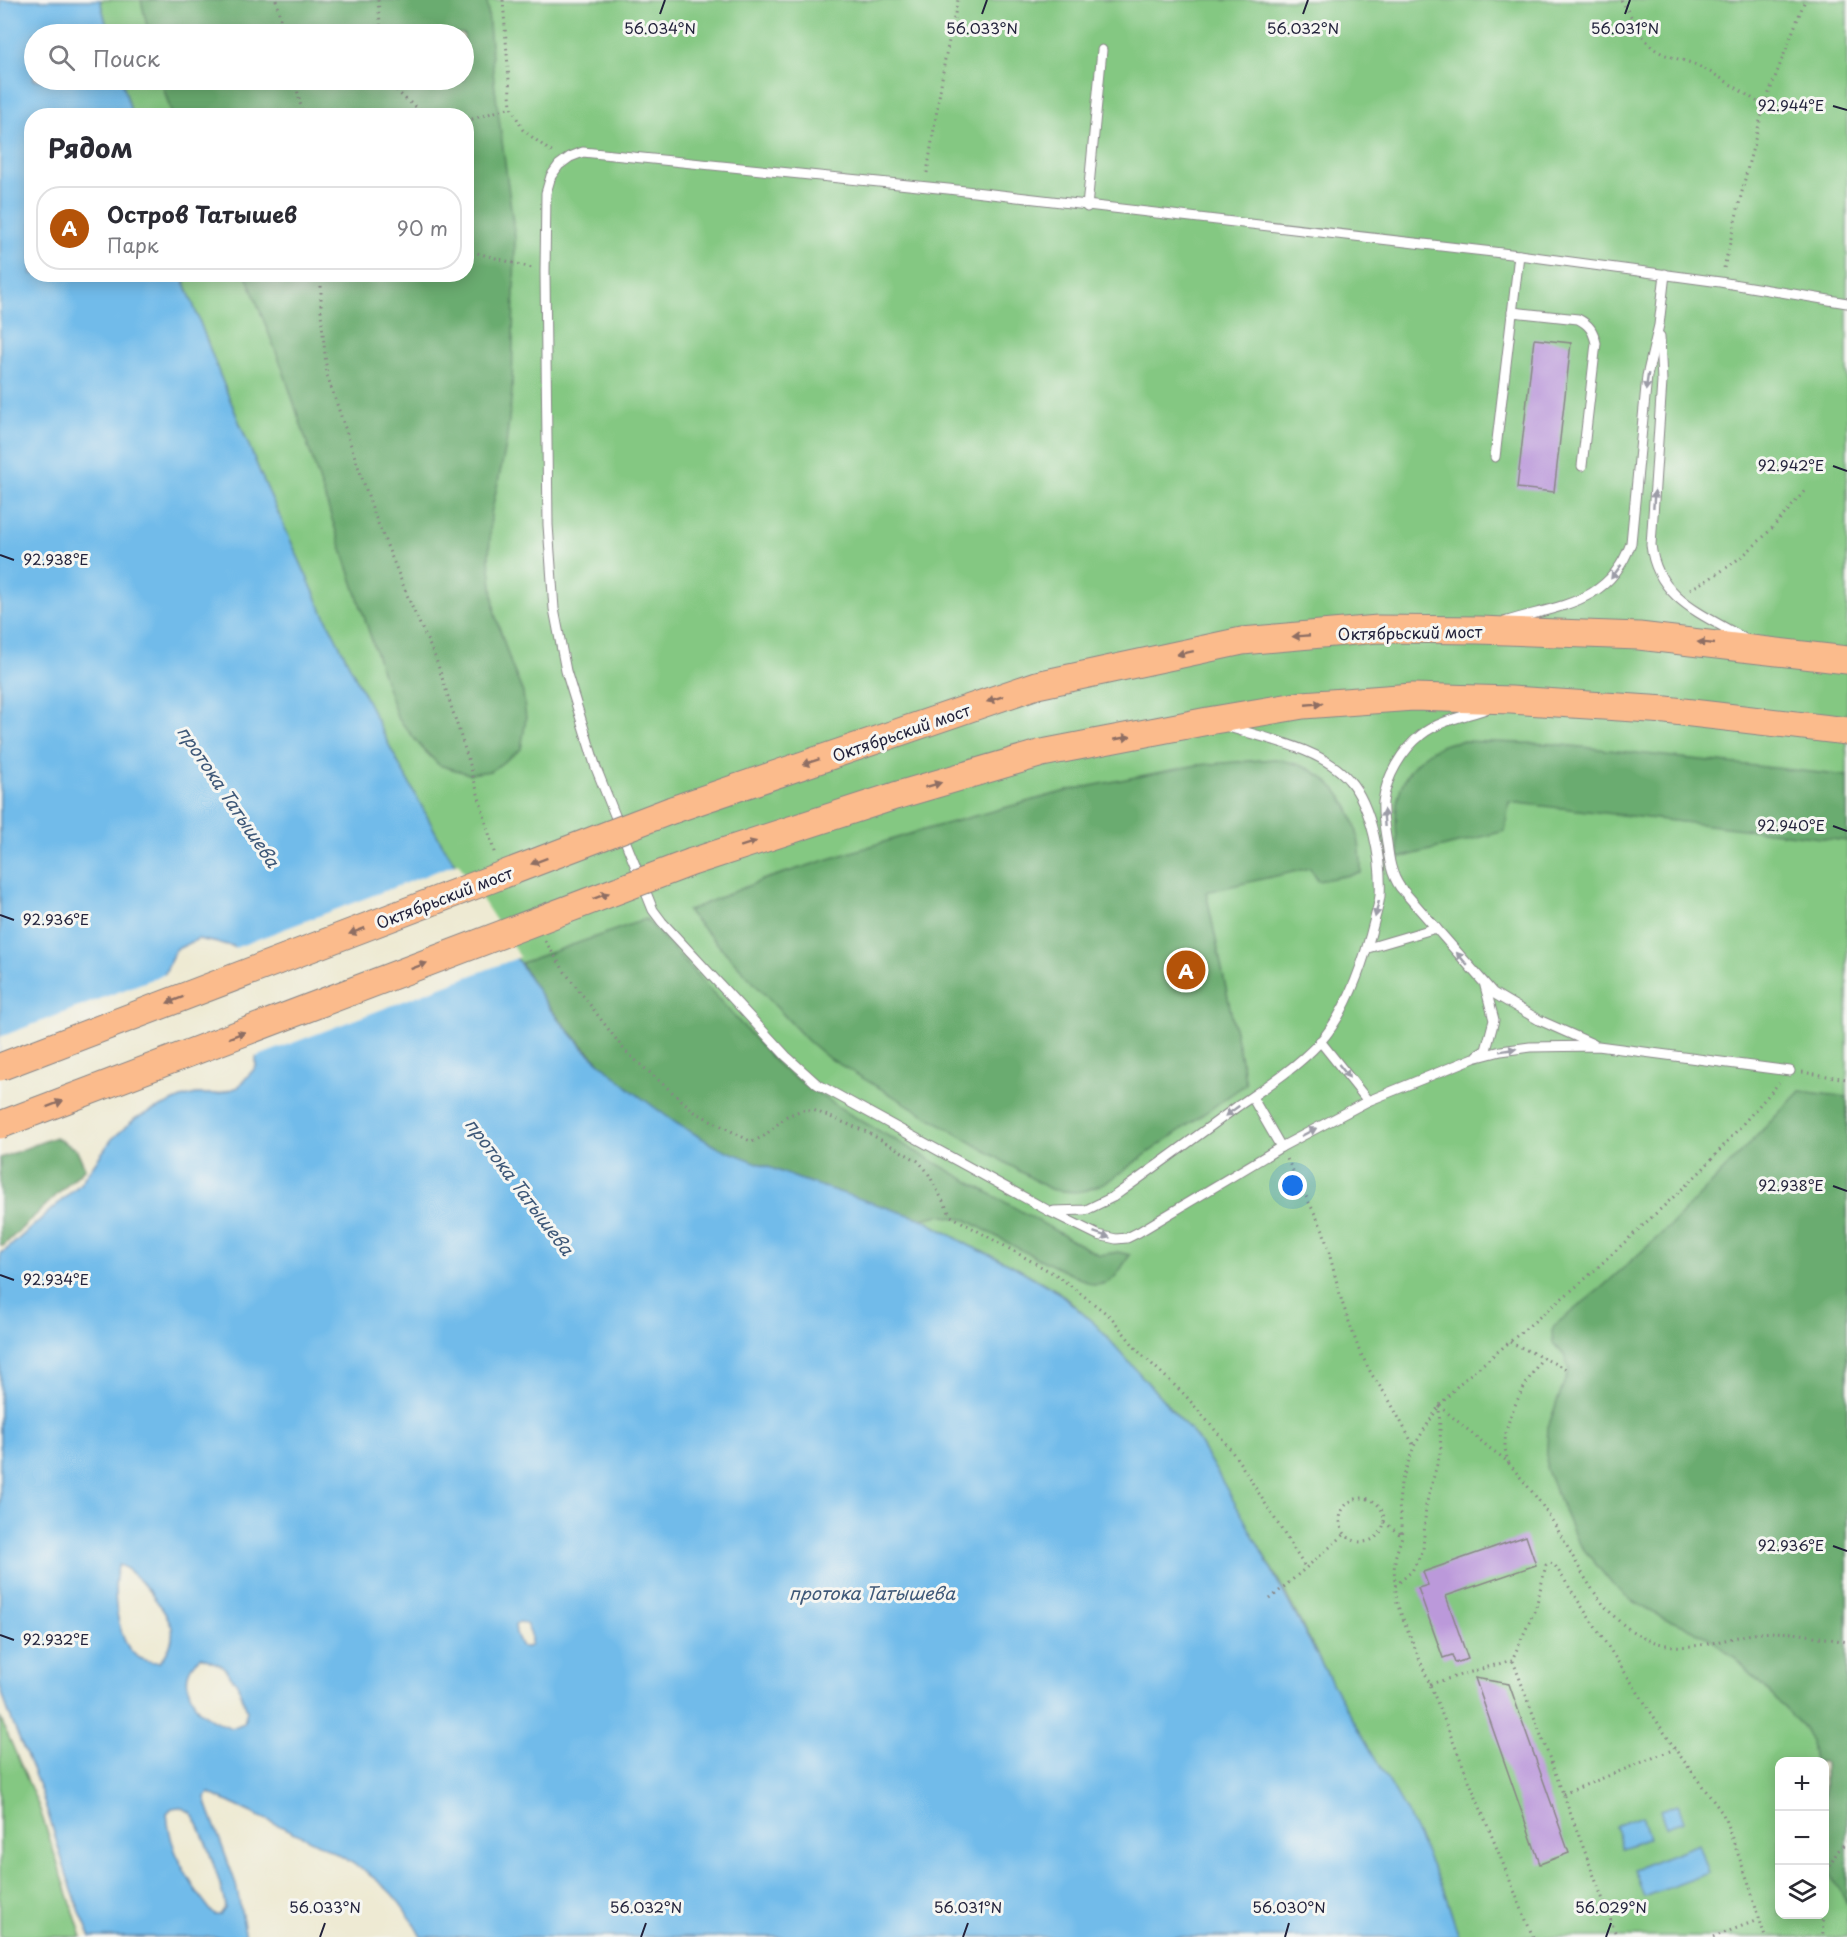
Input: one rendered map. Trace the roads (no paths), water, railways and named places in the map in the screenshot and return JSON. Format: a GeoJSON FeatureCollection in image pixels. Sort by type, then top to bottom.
{"type":"FeatureCollection","features":[{"type":"Feature","properties":{"kind":"main road","name":"Октябрьский мост"},"geometry":{"type":"LineString","coordinates":[[0,1066],[672,810],[1036,685],[1242,641],[1378,629],[1639,636],[1847,660]]}},
{"type":"Feature","properties":{"kind":"main road"},"geometry":{"type":"LineString","coordinates":[[0,1125],[692,862],[895,796],[1042,753],[1303,705],[1413,697],[1511,700],[1666,710],[1847,731]]}},
{"type":"Feature","properties":{"kind":"lane"},"geometry":{"type":"LineString","coordinates":[[1087,207],[1102,50]]}},
{"type":"Feature","properties":{"kind":"lane"},"geometry":{"type":"LineString","coordinates":[[1790,1071],[1598,1046],[1530,1047],[1501,1051],[1474,1058],[1368,1101],[1281,1146],[1127,1238],[1116,1239],[1104,1237],[1049,1211],[818,1084],[786,1056],[653,910],[607,790],[596,768],[575,704],[556,620],[548,525],[546,193],[551,176],[564,160],[583,152],[925,187],[1519,255],[1720,282],[1847,303]]}},
{"type":"Feature","properties":{"kind":"lane"},"geometry":{"type":"LineString","coordinates":[[1495,457],[1519,255]]}},
{"type":"Feature","properties":{"kind":"lane"},"geometry":{"type":"LineString","coordinates":[[1479,630],[1587,597],[1608,582],[1622,565],[1631,543],[1647,376],[1659,325],[1665,274]]}},
{"type":"Feature","properties":{"kind":"lane"},"geometry":{"type":"LineString","coordinates":[[1512,312],[1578,319],[1588,324],[1594,332],[1596,343],[1582,466]]}},
{"type":"Feature","properties":{"kind":"lane"},"geometry":{"type":"LineString","coordinates":[[1659,325],[1662,382],[1651,545],[1655,566],[1662,582],[1670,592],[1761,649]]}},
{"type":"Feature","properties":{"kind":"lane"},"geometry":{"type":"LineString","coordinates":[[1511,700],[1423,733],[1399,761],[1385,790],[1383,812],[1393,875],[1400,888],[1485,986],[1539,1020],[1598,1046]]}},
{"type":"Feature","properties":{"kind":"lane"},"geometry":{"type":"LineString","coordinates":[[1049,1211],[1076,1212],[1094,1208],[1113,1197],[1290,1068],[1320,1041],[1336,1019],[1368,948],[1380,897],[1378,869],[1372,828],[1364,805],[1349,780],[1324,761],[1302,750],[1208,721]]}},
{"type":"Feature","properties":{"kind":"lane"},"geometry":{"type":"LineString","coordinates":[[1368,948],[1436,928]]}},
{"type":"Feature","properties":{"kind":"lane"},"geometry":{"type":"LineString","coordinates":[[1474,1058],[1486,1050],[1494,1020],[1485,986]]}},
{"type":"Feature","properties":{"kind":"lane"},"geometry":{"type":"LineString","coordinates":[[1320,1041],[1368,1101]]}},
{"type":"Feature","properties":{"kind":"lane"},"geometry":{"type":"LineString","coordinates":[[1252,1096],[1281,1146]]}},
{"type":"Feature","properties":{"kind":"water","name":"протока Татышева"},"geometry":{"type":"Polygon","coordinates":[[[0,0],[100,0],[106,24],[24,24],[24,90],[125,90],[130,108],[24,108],[24,282],[185,282],[261,475],[320,606],[394,755],[442,844],[549,1008],[584,1049],[631,1090],[676,1123],[717,1147],[799,1179],[922,1219],[970,1246],[1010,1264],[1058,1292],[1097,1326],[1196,1437],[1242,1515],[1333,1685],[1407,1813],[1445,1894],[1459,1937],[421,1937],[397,1900],[369,1874],[326,1848],[210,1793],[205,1797],[207,1805],[236,1884],[246,1937],[91,1937],[69,1882],[40,1789],[8,1712],[0,1685],[0,1253],[79,1185],[112,1139],[136,1118],[181,1098],[196,1094],[218,1094],[238,1087],[256,1067],[257,981],[233,946],[198,939],[175,950],[157,992],[0,1061],[0,0]],[[119,1565],[116,1574],[115,1598],[123,1637],[134,1654],[149,1661],[160,1662],[168,1651],[172,1628],[150,1592],[133,1574],[119,1565]],[[520,1622],[515,1624],[516,1634],[522,1647],[528,1647],[531,1644],[531,1635],[526,1624],[520,1622]],[[201,1657],[189,1670],[187,1680],[194,1703],[210,1719],[219,1723],[232,1728],[244,1723],[247,1710],[237,1684],[223,1666],[201,1657]],[[179,1807],[172,1808],[167,1813],[176,1853],[196,1890],[212,1912],[220,1915],[225,1908],[224,1900],[207,1845],[192,1814],[179,1807]]]}},
{"type":"Feature","properties":{"kind":"water"},"geometry":{"type":"Polygon","coordinates":[[[1678,1805],[1684,1821],[1666,1827],[1660,1811],[1678,1805]]]}},
{"type":"Feature","properties":{"kind":"water"},"geometry":{"type":"Polygon","coordinates":[[[1642,1816],[1649,1838],[1623,1848],[1615,1826],[1642,1816]]]}},
{"type":"Feature","properties":{"kind":"water"},"geometry":{"type":"Polygon","coordinates":[[[1699,1844],[1709,1873],[1644,1897],[1634,1869],[1699,1844]]]}},
{"type":"Feature","properties":{"kind":"place","name":"Остров Татышев"},"geometry":{"type":"Point","coordinates":[1186,970]}}]}
